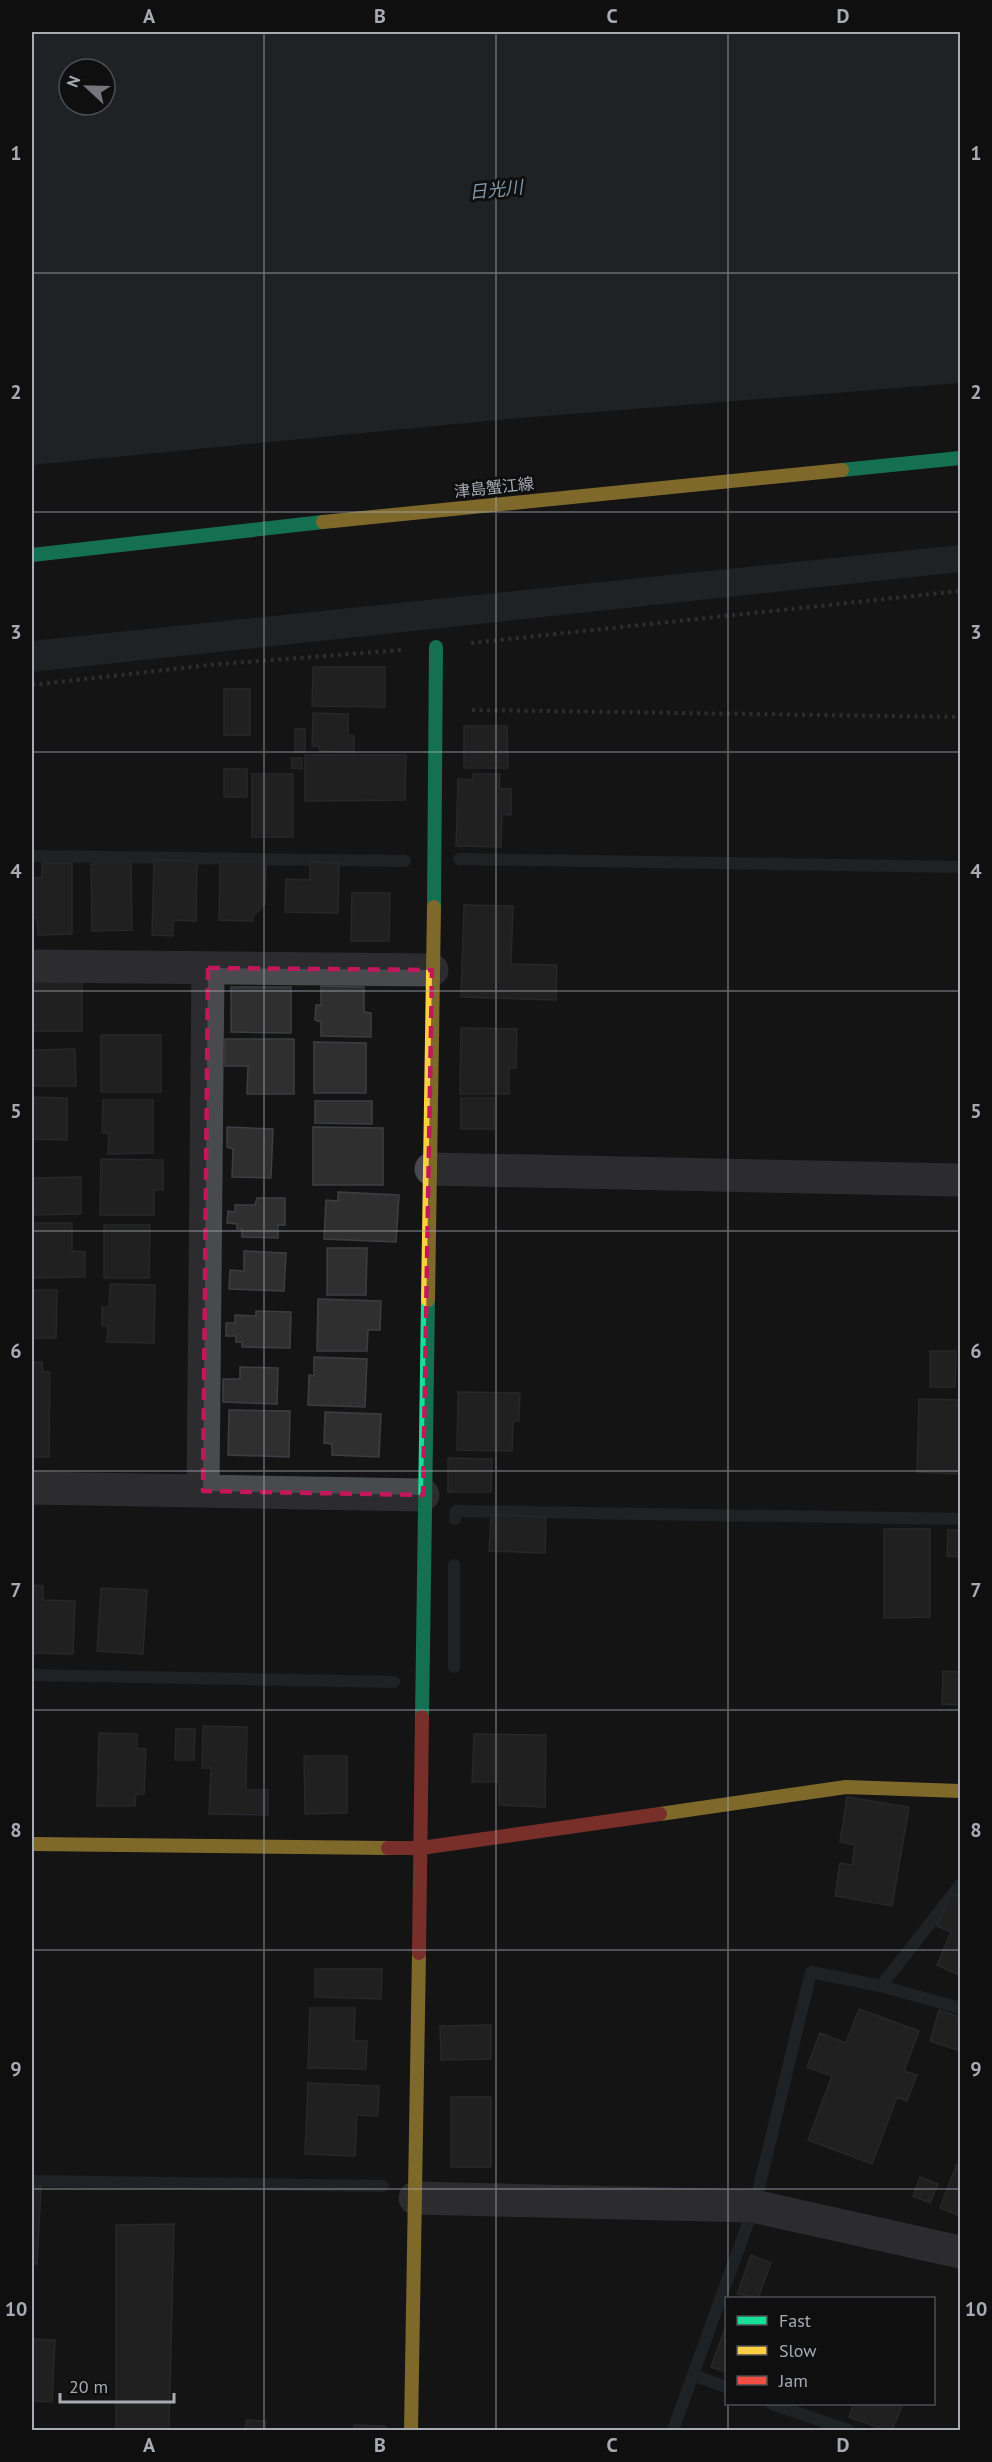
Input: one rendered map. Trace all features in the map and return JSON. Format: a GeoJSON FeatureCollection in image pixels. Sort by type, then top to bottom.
{"type":"FeatureCollection","features":[{"type":"Feature","properties":{"kind":"street","name":"津島蟹江線"},"geometry":{"type":"LineString","coordinates":[[32,555],[403,513],[960,458]]}},
{"type":"Feature","properties":{"kind":"street"},"geometry":{"type":"LineString","coordinates":[[411,2430],[421,1848],[423,1495],[431,1169],[436,647]]}},
{"type":"Feature","properties":{"kind":"street"},"geometry":{"type":"LineString","coordinates":[[32,966],[432,970]]}},
{"type":"Feature","properties":{"kind":"street"},"geometry":{"type":"LineString","coordinates":[[203,1491],[208,968]]}},
{"type":"Feature","properties":{"kind":"street"},"geometry":{"type":"LineString","coordinates":[[431,1169],[960,1180]]}},
{"type":"Feature","properties":{"kind":"street"},"geometry":{"type":"LineString","coordinates":[[32,1488],[423,1495]]}},
{"type":"Feature","properties":{"kind":"street"},"geometry":{"type":"LineString","coordinates":[[32,1844],[421,1848],[846,1787],[960,1791]]}},
{"type":"Feature","properties":{"kind":"street"},"geometry":{"type":"LineString","coordinates":[[415,2198],[753,2206],[960,2252]]}},
{"type":"Feature","properties":{"kind":"path"},"geometry":{"type":"LineString","coordinates":[[32,685],[209,665],[436,647],[960,591]]}},
{"type":"Feature","properties":{"kind":"path"},"geometry":{"type":"LineString","coordinates":[[436,709],[960,717]]}},
{"type":"Feature","properties":{"kind":"highlighted area"},"geometry":{"type":"Polygon","coordinates":[[[208,968],[432,970],[423,1495],[203,1491],[208,968]]]}},
{"type":"Feature","properties":{"kind":"water","name":"日光川"},"geometry":{"type":"Polygon","coordinates":[[[32,32],[960,32],[960,383],[507,419],[32,465],[32,32]]]}},
{"type":"Feature","properties":{"kind":"water"},"geometry":{"type":"Polygon","coordinates":[[[960,545],[960,572],[32,672],[32,641],[960,545]]]}},
{"type":"Feature","properties":{"kind":"building"},"geometry":{"type":"Polygon","coordinates":[[[313,667],[385,667],[385,707],[312,706],[313,667]]]}},
{"type":"Feature","properties":{"kind":"building"},"geometry":{"type":"Polygon","coordinates":[[[224,689],[250,689],[250,735],[224,735],[224,689]]]}},
{"type":"Feature","properties":{"kind":"building"},"geometry":{"type":"Polygon","coordinates":[[[313,713],[348,714],[348,735],[354,736],[354,752],[320,751],[319,746],[312,747],[313,713]]]}},
{"type":"Feature","properties":{"kind":"building"},"geometry":{"type":"Polygon","coordinates":[[[464,726],[507,726],[508,768],[464,768],[464,726]]]}},
{"type":"Feature","properties":{"kind":"building"},"geometry":{"type":"Polygon","coordinates":[[[295,729],[305,729],[305,752],[295,752],[295,729]]]}},
{"type":"Feature","properties":{"kind":"building"},"geometry":{"type":"Polygon","coordinates":[[[305,755],[406,755],[405,800],[305,801],[305,755]]]}},
{"type":"Feature","properties":{"kind":"building"},"geometry":{"type":"Polygon","coordinates":[[[291,758],[302,758],[302,769],[292,768],[291,758]]]}},
{"type":"Feature","properties":{"kind":"building"},"geometry":{"type":"Polygon","coordinates":[[[224,769],[247,769],[247,797],[224,797],[224,769]]]}},
{"type":"Feature","properties":{"kind":"building"},"geometry":{"type":"Polygon","coordinates":[[[252,774],[293,774],[293,837],[252,837],[252,774]]]}},
{"type":"Feature","properties":{"kind":"building"},"geometry":{"type":"Polygon","coordinates":[[[473,774],[500,774],[499,789],[511,789],[511,815],[502,814],[501,847],[456,846],[458,779],[473,780],[473,774]]]}},
{"type":"Feature","properties":{"kind":"building"},"geometry":{"type":"Polygon","coordinates":[[[154,860],[197,861],[196,921],[173,920],[173,936],[152,935],[154,860]]]}},
{"type":"Feature","properties":{"kind":"building"},"geometry":{"type":"Polygon","coordinates":[[[220,862],[266,862],[265,904],[253,916],[253,921],[219,920],[220,862]]]}},
{"type":"Feature","properties":{"kind":"building"},"geometry":{"type":"Polygon","coordinates":[[[310,862],[339,863],[338,913],[285,912],[286,879],[310,880],[310,862]]]}},
{"type":"Feature","properties":{"kind":"building"},"geometry":{"type":"Polygon","coordinates":[[[42,863],[72,863],[72,934],[38,935],[37,918],[32,918],[32,878],[42,878],[42,863]]]}},
{"type":"Feature","properties":{"kind":"building"},"geometry":{"type":"Polygon","coordinates":[[[91,864],[131,864],[132,930],[92,931],[91,864]]]}},
{"type":"Feature","properties":{"kind":"building"},"geometry":{"type":"Polygon","coordinates":[[[352,893],[390,893],[389,941],[351,941],[352,893]]]}},
{"type":"Feature","properties":{"kind":"building"},"geometry":{"type":"Polygon","coordinates":[[[464,905],[513,906],[511,964],[557,965],[556,1000],[461,997],[464,905]]]}},
{"type":"Feature","properties":{"kind":"building"},"geometry":{"type":"Polygon","coordinates":[[[32,980],[82,980],[82,1031],[32,1031],[32,980]]]}},
{"type":"Feature","properties":{"kind":"building"},"geometry":{"type":"Polygon","coordinates":[[[321,986],[364,987],[364,1012],[371,1013],[371,1037],[321,1036],[321,1022],[315,1020],[316,1005],[321,1005],[321,986]]]}},
{"type":"Feature","properties":{"kind":"building"},"geometry":{"type":"Polygon","coordinates":[[[231,987],[291,987],[291,1033],[231,1032],[231,987]]]}},
{"type":"Feature","properties":{"kind":"building"},"geometry":{"type":"Polygon","coordinates":[[[461,1028],[517,1029],[516,1068],[509,1068],[509,1094],[460,1094],[461,1028]]]}},
{"type":"Feature","properties":{"kind":"building"},"geometry":{"type":"Polygon","coordinates":[[[101,1035],[161,1035],[161,1092],[101,1092],[101,1035]]]}},
{"type":"Feature","properties":{"kind":"building"},"geometry":{"type":"Polygon","coordinates":[[[225,1039],[294,1039],[294,1094],[247,1094],[248,1066],[225,1066],[225,1039]]]}},
{"type":"Feature","properties":{"kind":"building"},"geometry":{"type":"Polygon","coordinates":[[[314,1042],[366,1043],[366,1093],[314,1093],[314,1042]]]}},
{"type":"Feature","properties":{"kind":"building"},"geometry":{"type":"Polygon","coordinates":[[[75,1049],[76,1086],[32,1086],[32,1050],[75,1049]]]}},
{"type":"Feature","properties":{"kind":"building"},"geometry":{"type":"Polygon","coordinates":[[[32,1097],[67,1098],[67,1140],[32,1139],[32,1097]]]}},
{"type":"Feature","properties":{"kind":"building"},"geometry":{"type":"Polygon","coordinates":[[[461,1098],[494,1098],[494,1129],[461,1129],[461,1098]]]}},
{"type":"Feature","properties":{"kind":"building"},"geometry":{"type":"Polygon","coordinates":[[[103,1100],[153,1100],[153,1153],[108,1154],[109,1133],[102,1133],[103,1100]]]}},
{"type":"Feature","properties":{"kind":"building"},"geometry":{"type":"Polygon","coordinates":[[[315,1101],[372,1101],[372,1124],[315,1123],[315,1101]]]}},
{"type":"Feature","properties":{"kind":"building"},"geometry":{"type":"Polygon","coordinates":[[[227,1127],[273,1129],[271,1178],[232,1177],[233,1149],[227,1147],[227,1127]]]}},
{"type":"Feature","properties":{"kind":"building"},"geometry":{"type":"Polygon","coordinates":[[[313,1127],[383,1128],[383,1185],[313,1185],[313,1127]]]}},
{"type":"Feature","properties":{"kind":"building"},"geometry":{"type":"Polygon","coordinates":[[[101,1159],[163,1160],[163,1190],[154,1190],[154,1215],[100,1215],[101,1159]]]}},
{"type":"Feature","properties":{"kind":"building"},"geometry":{"type":"Polygon","coordinates":[[[81,1177],[81,1214],[32,1215],[32,1178],[81,1177]]]}},
{"type":"Feature","properties":{"kind":"building"},"geometry":{"type":"Polygon","coordinates":[[[338,1192],[399,1195],[396,1242],[324,1239],[326,1200],[338,1201],[338,1192]]]}},
{"type":"Feature","properties":{"kind":"building"},"geometry":{"type":"Polygon","coordinates":[[[257,1198],[285,1198],[285,1225],[278,1225],[278,1238],[242,1237],[242,1229],[237,1229],[237,1224],[227,1223],[228,1211],[235,1212],[235,1205],[255,1205],[257,1198]]]}},
{"type":"Feature","properties":{"kind":"building"},"geometry":{"type":"Polygon","coordinates":[[[32,1223],[72,1223],[72,1251],[85,1252],[85,1277],[32,1278],[32,1223]]]}},
{"type":"Feature","properties":{"kind":"building"},"geometry":{"type":"Polygon","coordinates":[[[104,1225],[150,1225],[149,1278],[104,1278],[104,1225]]]}},
{"type":"Feature","properties":{"kind":"building"},"geometry":{"type":"Polygon","coordinates":[[[327,1248],[367,1248],[366,1295],[327,1295],[327,1248]]]}},
{"type":"Feature","properties":{"kind":"building"},"geometry":{"type":"Polygon","coordinates":[[[244,1251],[286,1253],[284,1291],[229,1289],[230,1270],[244,1271],[244,1251]]]}},
{"type":"Feature","properties":{"kind":"building"},"geometry":{"type":"Polygon","coordinates":[[[110,1284],[155,1285],[154,1343],[107,1342],[108,1326],[102,1326],[102,1307],[109,1307],[110,1284]]]}},
{"type":"Feature","properties":{"kind":"building"},"geometry":{"type":"Polygon","coordinates":[[[32,1290],[57,1290],[56,1338],[32,1338],[32,1290]]]}},
{"type":"Feature","properties":{"kind":"building"},"geometry":{"type":"Polygon","coordinates":[[[318,1299],[381,1301],[380,1330],[368,1330],[367,1351],[317,1351],[318,1299]]]}},
{"type":"Feature","properties":{"kind":"building"},"geometry":{"type":"Polygon","coordinates":[[[256,1311],[291,1312],[290,1348],[242,1347],[242,1342],[236,1342],[236,1336],[226,1336],[226,1323],[235,1323],[235,1315],[256,1316],[256,1311]]]}},
{"type":"Feature","properties":{"kind":"building"},"geometry":{"type":"Polygon","coordinates":[[[930,1351],[956,1351],[955,1387],[930,1387],[930,1351]]]}},
{"type":"Feature","properties":{"kind":"building"},"geometry":{"type":"Polygon","coordinates":[[[314,1357],[367,1359],[365,1407],[308,1405],[309,1375],[314,1376],[314,1357]]]}},
{"type":"Feature","properties":{"kind":"building"},"geometry":{"type":"Polygon","coordinates":[[[32,1362],[42,1362],[43,1372],[50,1372],[49,1457],[32,1457],[32,1362]]]}},
{"type":"Feature","properties":{"kind":"building"},"geometry":{"type":"Polygon","coordinates":[[[240,1367],[278,1368],[277,1404],[223,1402],[223,1379],[240,1379],[240,1367]]]}},
{"type":"Feature","properties":{"kind":"building"},"geometry":{"type":"Polygon","coordinates":[[[458,1392],[520,1393],[519,1421],[513,1421],[512,1451],[457,1450],[458,1392]]]}},
{"type":"Feature","properties":{"kind":"building"},"geometry":{"type":"Polygon","coordinates":[[[919,1399],[960,1400],[960,1474],[917,1472],[919,1399]]]}},
{"type":"Feature","properties":{"kind":"building"},"geometry":{"type":"Polygon","coordinates":[[[229,1410],[290,1411],[289,1457],[228,1455],[229,1410]]]}},
{"type":"Feature","properties":{"kind":"building"},"geometry":{"type":"Polygon","coordinates":[[[325,1412],[381,1414],[379,1457],[332,1455],[332,1444],[324,1443],[325,1412]]]}},
{"type":"Feature","properties":{"kind":"building"},"geometry":{"type":"Polygon","coordinates":[[[448,1458],[492,1459],[491,1492],[448,1492],[448,1458]]]}},
{"type":"Feature","properties":{"kind":"building"},"geometry":{"type":"Polygon","coordinates":[[[491,1515],[546,1517],[545,1553],[489,1551],[491,1515]]]}},
{"type":"Feature","properties":{"kind":"building"},"geometry":{"type":"Polygon","coordinates":[[[884,1529],[930,1529],[930,1617],[884,1618],[884,1529]]]}},
{"type":"Feature","properties":{"kind":"building"},"geometry":{"type":"Polygon","coordinates":[[[948,1530],[960,1530],[960,1557],[947,1556],[948,1530]]]}},
{"type":"Feature","properties":{"kind":"building"},"geometry":{"type":"Polygon","coordinates":[[[32,1585],[43,1586],[43,1600],[75,1601],[73,1654],[32,1653],[32,1585]]]}},
{"type":"Feature","properties":{"kind":"building"},"geometry":{"type":"Polygon","coordinates":[[[101,1588],[147,1590],[143,1654],[97,1651],[101,1588]]]}},
{"type":"Feature","properties":{"kind":"building"},"geometry":{"type":"Polygon","coordinates":[[[943,1671],[960,1672],[960,1705],[942,1704],[943,1671]]]}},
{"type":"Feature","properties":{"kind":"building"},"geometry":{"type":"Polygon","coordinates":[[[203,1726],[247,1727],[246,1790],[268,1790],[268,1815],[209,1814],[211,1768],[202,1768],[203,1726]]]}},
{"type":"Feature","properties":{"kind":"building"},"geometry":{"type":"Polygon","coordinates":[[[176,1729],[195,1729],[194,1760],[175,1760],[176,1729]]]}},
{"type":"Feature","properties":{"kind":"building"},"geometry":{"type":"Polygon","coordinates":[[[99,1733],[137,1734],[137,1748],[146,1749],[144,1794],[136,1794],[135,1806],[97,1806],[99,1733]]]}},
{"type":"Feature","properties":{"kind":"building"},"geometry":{"type":"Polygon","coordinates":[[[474,1734],[546,1735],[545,1807],[499,1805],[499,1782],[472,1782],[474,1734]]]}},
{"type":"Feature","properties":{"kind":"building"},"geometry":{"type":"Polygon","coordinates":[[[304,1756],[347,1756],[347,1813],[305,1814],[304,1756]]]}},
{"type":"Feature","properties":{"kind":"building"},"geometry":{"type":"Polygon","coordinates":[[[847,1797],[909,1807],[892,1906],[835,1896],[840,1863],[852,1865],[855,1845],[840,1842],[847,1797]]]}},
{"type":"Feature","properties":{"kind":"building"},"geometry":{"type":"Polygon","coordinates":[[[951,1893],[960,1897],[960,1975],[937,1965],[951,1932],[937,1926],[951,1893]]]}},
{"type":"Feature","properties":{"kind":"building"},"geometry":{"type":"Polygon","coordinates":[[[315,1969],[382,1969],[381,1999],[315,1997],[315,1969]]]}},
{"type":"Feature","properties":{"kind":"building"},"geometry":{"type":"Polygon","coordinates":[[[310,2008],[355,2008],[354,2041],[367,2041],[366,2069],[308,2068],[310,2008]]]}},
{"type":"Feature","properties":{"kind":"building"},"geometry":{"type":"Polygon","coordinates":[[[859,2009],[919,2031],[904,2071],[917,2075],[907,2101],[897,2097],[872,2164],[808,2140],[832,2076],[807,2067],[820,2033],[846,2043],[859,2009]]]}},
{"type":"Feature","properties":{"kind":"building"},"geometry":{"type":"Polygon","coordinates":[[[939,2010],[960,2017],[960,2051],[930,2041],[939,2010]]]}},
{"type":"Feature","properties":{"kind":"building"},"geometry":{"type":"Polygon","coordinates":[[[491,2025],[491,2059],[441,2060],[440,2026],[491,2025]]]}},
{"type":"Feature","properties":{"kind":"building"},"geometry":{"type":"Polygon","coordinates":[[[308,2083],[379,2086],[378,2116],[357,2115],[355,2156],[305,2154],[308,2083]]]}},
{"type":"Feature","properties":{"kind":"building"},"geometry":{"type":"Polygon","coordinates":[[[451,2097],[491,2097],[491,2167],[451,2167],[451,2097]]]}},
{"type":"Feature","properties":{"kind":"building"},"geometry":{"type":"Polygon","coordinates":[[[957,2164],[960,2165],[960,2216],[940,2208],[957,2164]]]}},
{"type":"Feature","properties":{"kind":"building"},"geometry":{"type":"Polygon","coordinates":[[[920,2177],[938,2184],[930,2203],[913,2196],[920,2177]]]}},
{"type":"Feature","properties":{"kind":"building"},"geometry":{"type":"Polygon","coordinates":[[[32,2186],[41,2186],[37,2264],[32,2263],[32,2186]]]}},
{"type":"Feature","properties":{"kind":"building"},"geometry":{"type":"Polygon","coordinates":[[[174,2224],[169,2430],[116,2430],[116,2225],[174,2224]]]}},
{"type":"Feature","properties":{"kind":"building"},"geometry":{"type":"Polygon","coordinates":[[[751,2255],[771,2263],[758,2297],[737,2294],[751,2255]]]}},
{"type":"Feature","properties":{"kind":"building"},"geometry":{"type":"Polygon","coordinates":[[[725,2329],[725,2372],[711,2367],[725,2329]]]}},
{"type":"Feature","properties":{"kind":"building"},"geometry":{"type":"Polygon","coordinates":[[[32,2339],[55,2340],[52,2402],[32,2401],[32,2339]]]}},
{"type":"Feature","properties":{"kind":"building"},"geometry":{"type":"Polygon","coordinates":[[[854,2405],[903,2405],[892,2430],[885,2430],[849,2417],[854,2405]]]}},
{"type":"Feature","properties":{"kind":"building"},"geometry":{"type":"Polygon","coordinates":[[[246,2420],[266,2421],[265,2430],[245,2430],[246,2420]]]}},
{"type":"Feature","properties":{"kind":"building"},"geometry":{"type":"Polygon","coordinates":[[[354,2425],[385,2426],[385,2430],[353,2430],[354,2425]]]}},
{"type":"Feature","properties":{"kind":"waterway"},"geometry":{"type":"LineString","coordinates":[[32,856],[405,861]]}},
{"type":"Feature","properties":{"kind":"waterway"},"geometry":{"type":"LineString","coordinates":[[459,859],[960,867]]}},
{"type":"Feature","properties":{"kind":"waterway"},"geometry":{"type":"LineString","coordinates":[[455,1519],[456,1511],[960,1519]]}},
{"type":"Feature","properties":{"kind":"waterway"},"geometry":{"type":"LineString","coordinates":[[454,1565],[454,1667]]}},
{"type":"Feature","properties":{"kind":"waterway"},"geometry":{"type":"LineString","coordinates":[[32,1675],[394,1682]]}},
{"type":"Feature","properties":{"kind":"waterway"},"geometry":{"type":"LineString","coordinates":[[881,1986],[960,1885]]}},
{"type":"Feature","properties":{"kind":"waterway"},"geometry":{"type":"LineString","coordinates":[[757,2196],[811,1972],[881,1986],[960,2008]]}},
{"type":"Feature","properties":{"kind":"waterway"},"geometry":{"type":"LineString","coordinates":[[32,2181],[383,2186]]}},
{"type":"Feature","properties":{"kind":"waterway"},"geometry":{"type":"LineString","coordinates":[[673,2430],[748,2223]]}},
{"type":"Feature","properties":{"kind":"waterway"},"geometry":{"type":"LineString","coordinates":[[693,2375],[725,2387]]}},
{"type":"Feature","properties":{"kind":"waterway"},"geometry":{"type":"LineString","coordinates":[[775,2405],[848,2430]]}},
{"type":"Feature","properties":{"kind":"traffic: fast"},"geometry":{"type":"LineString","coordinates":[[842,470],[960,458]]}},
{"type":"Feature","properties":{"kind":"traffic: fast"},"geometry":{"type":"LineString","coordinates":[[32,555],[323,522]]}},
{"type":"Feature","properties":{"kind":"traffic: fast"},"geometry":{"type":"LineString","coordinates":[[434,907],[436,647]]}},
{"type":"Feature","properties":{"kind":"traffic: fast"},"geometry":{"type":"LineString","coordinates":[[422,1717],[428,1300]]}},
{"type":"Feature","properties":{"kind":"traffic: slow"},"geometry":{"type":"LineString","coordinates":[[323,522],[842,470]]}},
{"type":"Feature","properties":{"kind":"traffic: slow"},"geometry":{"type":"LineString","coordinates":[[428,1300],[434,907]]}},
{"type":"Feature","properties":{"kind":"traffic: slow"},"geometry":{"type":"LineString","coordinates":[[660,1814],[846,1787],[960,1791]]}},
{"type":"Feature","properties":{"kind":"traffic: slow"},"geometry":{"type":"LineString","coordinates":[[32,1844],[388,1848]]}},
{"type":"Feature","properties":{"kind":"traffic: slow"},"geometry":{"type":"LineString","coordinates":[[411,2430],[419,1953]]}},
{"type":"Feature","properties":{"kind":"traffic: jam"},"geometry":{"type":"LineString","coordinates":[[419,1953],[422,1717]]}},
{"type":"Feature","properties":{"kind":"traffic: jam"},"geometry":{"type":"LineString","coordinates":[[388,1848],[421,1848],[660,1814]]}}]}
